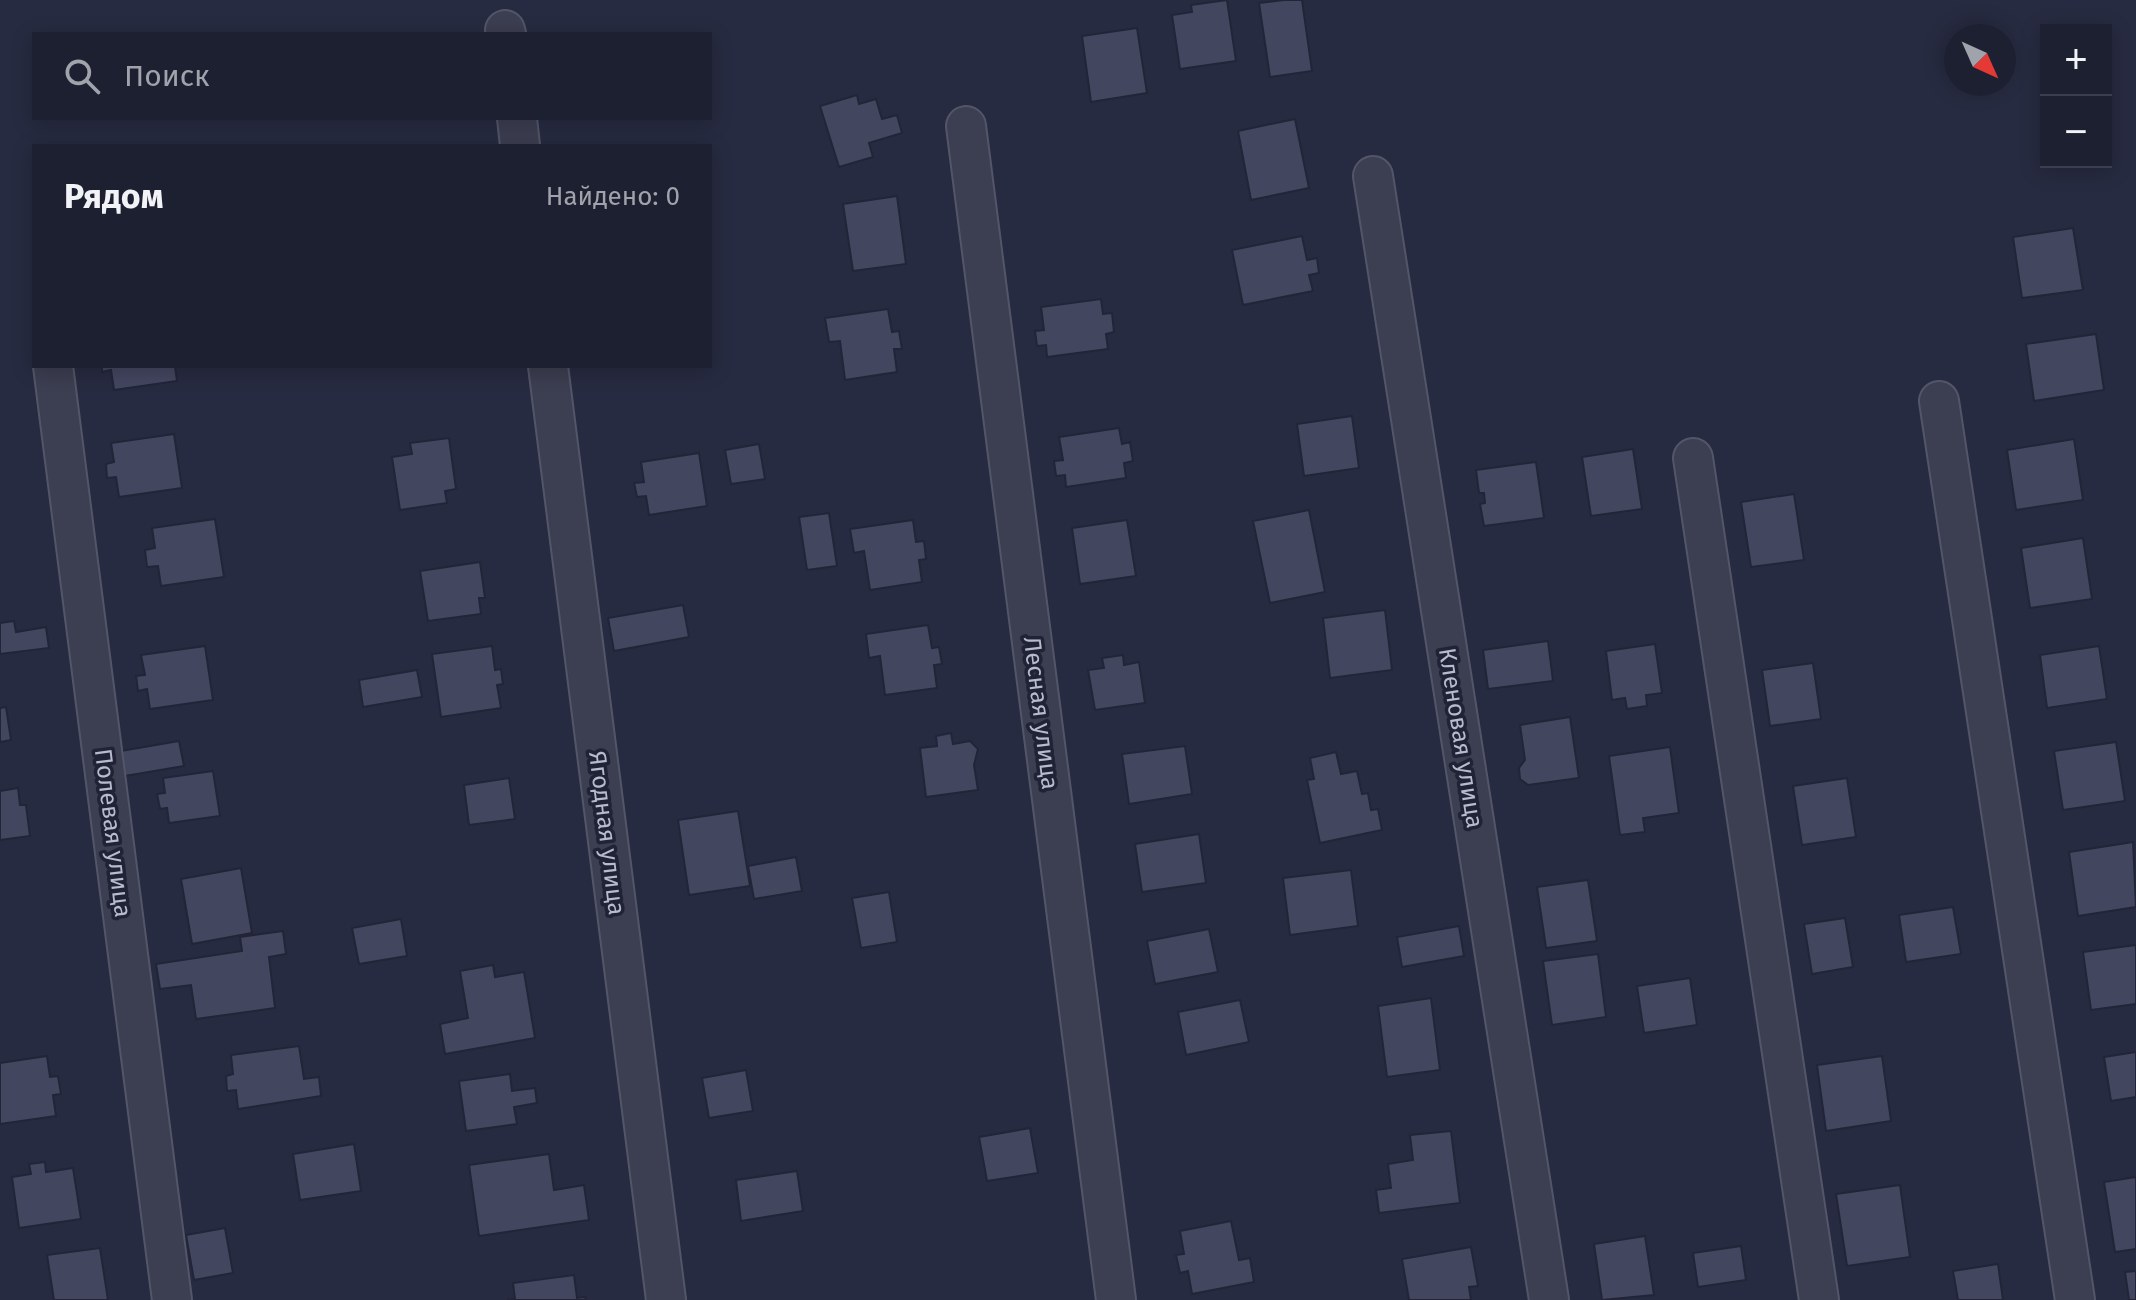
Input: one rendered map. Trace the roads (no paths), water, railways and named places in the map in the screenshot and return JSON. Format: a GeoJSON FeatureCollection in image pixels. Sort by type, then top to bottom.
{"type":"FeatureCollection","features":[{"type":"Feature","properties":{"kind":"street"},"geometry":{"type":"LineString","coordinates":[[517,120],[520,144]]}},
{"type":"Feature","properties":{"kind":"street","name":"Лесная улица"},"geometry":{"type":"LineString","coordinates":[[966,126],[1116,1300]]}},
{"type":"Feature","properties":{"kind":"street","name":"Кленовая улица"},"geometry":{"type":"LineString","coordinates":[[1373,176],[1549,1300]]}},
{"type":"Feature","properties":{"kind":"street","name":"Полевая улица"},"geometry":{"type":"LineString","coordinates":[[53,368],[172,1300]]}},
{"type":"Feature","properties":{"kind":"street","name":"Ягодная улица"},"geometry":{"type":"LineString","coordinates":[[548,368],[666,1300]]}},
{"type":"Feature","properties":{"kind":"street"},"geometry":{"type":"LineString","coordinates":[[1939,401],[2075,1300]]}},
{"type":"Feature","properties":{"kind":"street"},"geometry":{"type":"LineString","coordinates":[[1693,458],[1819,1300]]}}]}
